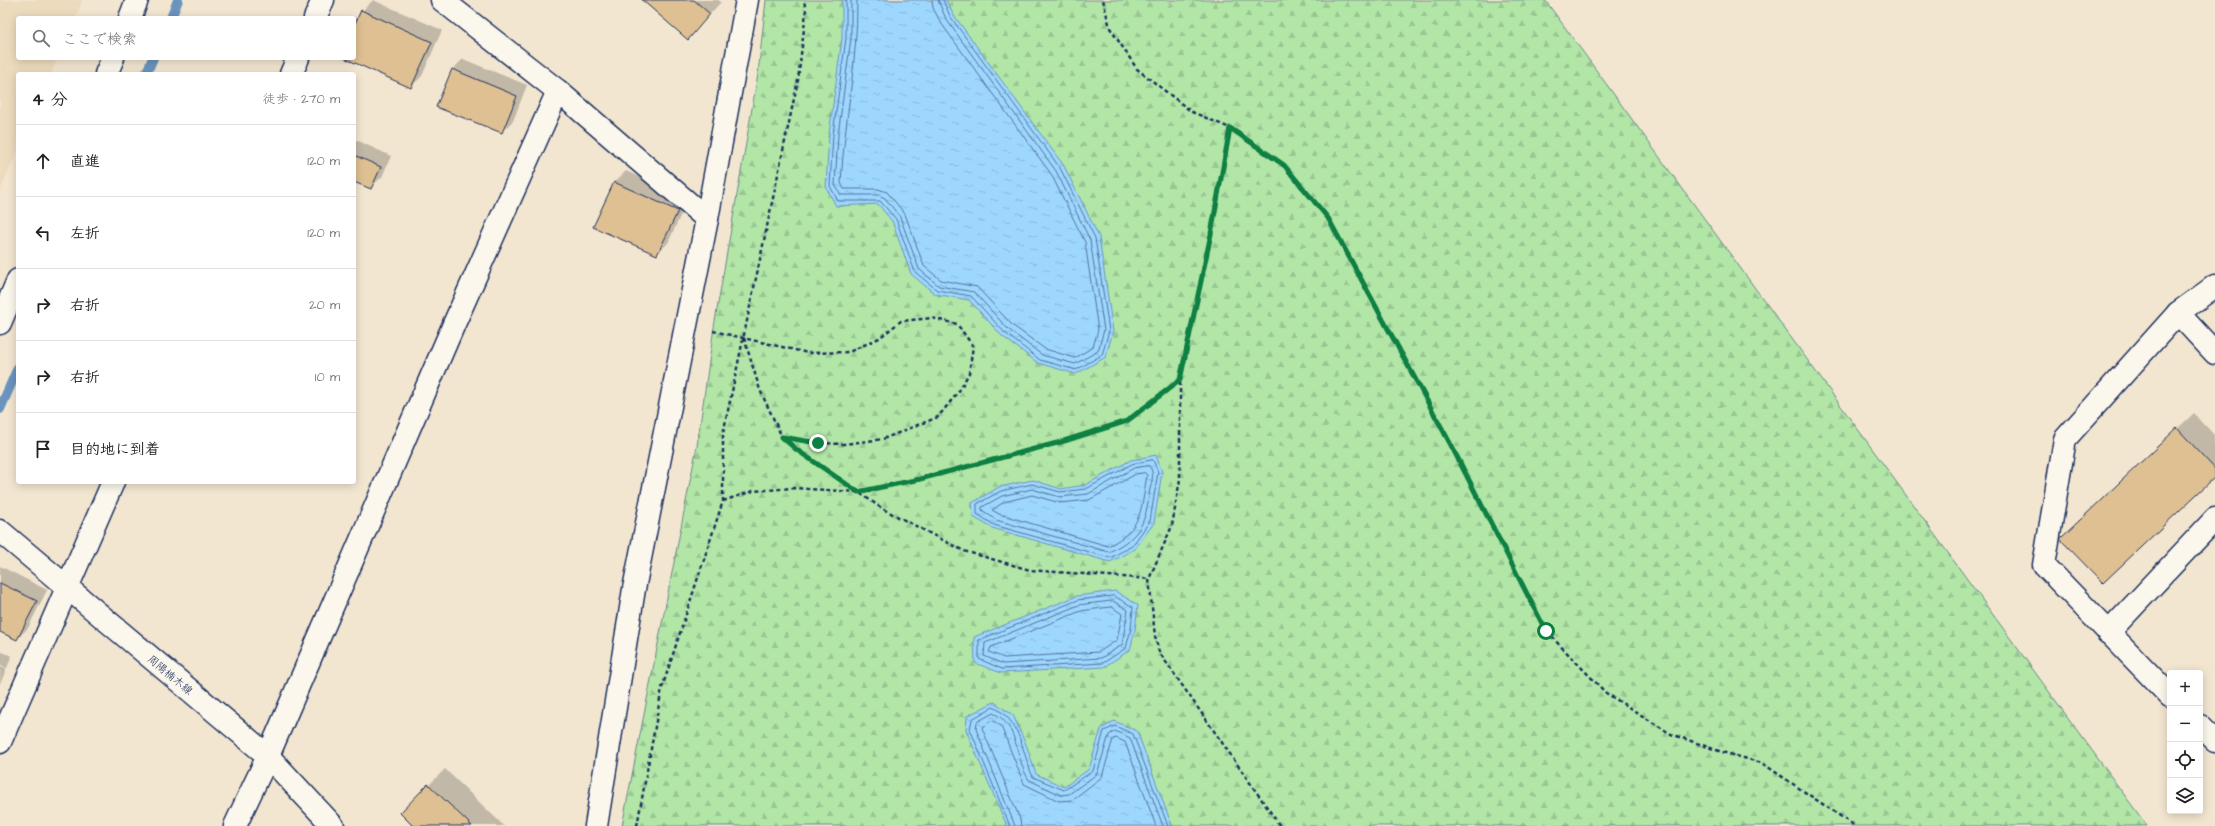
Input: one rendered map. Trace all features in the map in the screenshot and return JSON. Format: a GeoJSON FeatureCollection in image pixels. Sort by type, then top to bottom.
{"type":"FeatureCollection","features":[{"type":"Feature","properties":{"kind":"street"},"geometry":{"type":"LineString","coordinates":[[131,16],[137,0]]}},
{"type":"Feature","properties":{"kind":"street"},"geometry":{"type":"LineString","coordinates":[[316,16],[323,0]]}},
{"type":"Feature","properties":{"kind":"street"},"geometry":{"type":"LineString","coordinates":[[442,0],[558,91],[707,219]]}},
{"type":"Feature","properties":{"kind":"street"},"geometry":{"type":"LineString","coordinates":[[596,826],[634,588],[707,219],[747,0]]}},
{"type":"Feature","properties":{"kind":"street"},"geometry":{"type":"LineString","coordinates":[[107,72],[112,60]]}},
{"type":"Feature","properties":{"kind":"street"},"geometry":{"type":"LineString","coordinates":[[292,72],[297,60]]}},
{"type":"Feature","properties":{"kind":"street"},"geometry":{"type":"LineString","coordinates":[[235,826],[268,756],[454,324],[558,91]]}},
{"type":"Feature","properties":{"kind":"street"},"geometry":{"type":"LineString","coordinates":[[0,323],[16,285]]}},
{"type":"Feature","properties":{"kind":"street"},"geometry":{"type":"LineString","coordinates":[[2167,693],[2044,565],[2065,439],[2178,313],[2215,286]]}},
{"type":"Feature","properties":{"kind":"street"},"geometry":{"type":"LineString","coordinates":[[2178,313],[2215,353]]}},
{"type":"Feature","properties":{"kind":"street"},"geometry":{"type":"LineString","coordinates":[[0,742],[112,484]]}},
{"type":"Feature","properties":{"kind":"street"},"geometry":{"type":"LineString","coordinates":[[2108,633],[2215,519]]}},
{"type":"Feature","properties":{"kind":"street","name":"周陽楠木線"},"geometry":{"type":"LineString","coordinates":[[0,531],[67,589],[268,756],[333,826]]}},
{"type":"Feature","properties":{"kind":"street"},"geometry":{"type":"LineString","coordinates":[[2203,729],[2215,741]]}},
{"type":"Feature","properties":{"kind":"path"},"geometry":{"type":"LineString","coordinates":[[637,826],[662,688],[723,502],[723,434],[798,80],[806,12],[804,0]]}},
{"type":"Feature","properties":{"kind":"path"},"geometry":{"type":"LineString","coordinates":[[1103,0],[1110,28],[1137,69],[1192,112],[1230,128],[1284,165],[1328,218],[1451,445],[1546,631],[1606,693],[1670,734],[1722,752],[1762,763],[1855,826]]}},
{"type":"Feature","properties":{"kind":"path"},"geometry":{"type":"LineString","coordinates":[[1230,128],[1211,234],[1180,380],[1180,479],[1172,526],[1149,579],[1155,636],[1159,652],[1280,826]]}},
{"type":"Feature","properties":{"kind":"path"},"geometry":{"type":"LineString","coordinates":[[744,337],[808,353],[849,352],[879,338],[901,321],[932,318],[957,324],[973,346],[969,373],[959,391],[938,416],[883,439],[844,444],[818,443],[782,437]]}},
{"type":"Feature","properties":{"kind":"path"},"geometry":{"type":"LineString","coordinates":[[744,337],[760,390],[782,437],[797,450],[883,510],[964,551],[1030,570],[1149,579]]}},
{"type":"Feature","properties":{"kind":"path"},"geometry":{"type":"LineString","coordinates":[[723,502],[753,491],[766,490],[793,488],[858,492],[920,479],[1061,442],[1127,421],[1180,380]]}},
{"type":"Feature","properties":{"kind":"shaded area"},"geometry":{"type":"Polygon","coordinates":[[[0,0],[83,0],[76,16],[16,16],[16,60],[57,60],[52,72],[16,72],[16,155],[0,191],[0,0]]]}},
{"type":"Feature","properties":{"kind":"green space"},"geometry":{"type":"Polygon","coordinates":[[[766,0],[1545,0],[2147,826],[622,826],[697,446],[714,327],[758,74],[766,0]]]}},
{"type":"Feature","properties":{"kind":"water"},"geometry":{"type":"Polygon","coordinates":[[[842,0],[946,0],[953,14],[1064,166],[1099,237],[1113,331],[1106,357],[1076,374],[1038,363],[1002,336],[969,300],[935,294],[911,274],[892,221],[878,204],[836,206],[826,187],[829,134],[842,38],[842,0]]]}},
{"type":"Feature","properties":{"kind":"water"},"geometry":{"type":"Polygon","coordinates":[[[1156,455],[1162,472],[1154,523],[1135,549],[1110,562],[992,528],[973,517],[972,503],[999,487],[1033,480],[1061,489],[1085,485],[1131,460],[1156,455]]]}},
{"type":"Feature","properties":{"kind":"water"},"geometry":{"type":"Polygon","coordinates":[[[1115,591],[1138,605],[1135,630],[1130,650],[1104,667],[1001,673],[975,663],[974,637],[1077,596],[1115,591]]]}},
{"type":"Feature","properties":{"kind":"water"},"geometry":{"type":"Polygon","coordinates":[[[994,702],[1013,715],[1027,747],[1036,774],[1064,787],[1089,769],[1101,729],[1114,721],[1137,731],[1172,826],[1007,826],[966,730],[967,716],[994,702]]]}},
{"type":"Feature","properties":{"kind":"building"},"geometry":{"type":"Polygon","coordinates":[[[642,0],[694,0],[710,14],[688,40],[642,0]]]}},
{"type":"Feature","properties":{"kind":"building"},"geometry":{"type":"Polygon","coordinates":[[[361,10],[432,42],[411,88],[348,60],[356,60],[356,21],[361,10]]]}},
{"type":"Feature","properties":{"kind":"building"},"geometry":{"type":"Polygon","coordinates":[[[452,69],[517,96],[502,133],[436,107],[452,69]]]}},
{"type":"Feature","properties":{"kind":"building"},"geometry":{"type":"Polygon","coordinates":[[[356,156],[381,167],[371,189],[356,183],[356,156]]]}},
{"type":"Feature","properties":{"kind":"building"},"geometry":{"type":"Polygon","coordinates":[[[614,182],[678,211],[657,255],[593,227],[614,182]]]}},
{"type":"Feature","properties":{"kind":"building"},"geometry":{"type":"Polygon","coordinates":[[[2177,428],[2215,469],[2215,477],[2103,583],[2060,539],[2177,428]]]}},
{"type":"Feature","properties":{"kind":"building"},"geometry":{"type":"Polygon","coordinates":[[[0,583],[37,601],[17,640],[0,632],[0,583]]]}},
{"type":"Feature","properties":{"kind":"building"},"geometry":{"type":"Polygon","coordinates":[[[428,784],[472,826],[413,826],[400,813],[428,784]]]}},
{"type":"Feature","properties":{"kind":"waterway"},"geometry":{"type":"LineString","coordinates":[[172,16],[178,0]]}},
{"type":"Feature","properties":{"kind":"waterway"},"geometry":{"type":"LineString","coordinates":[[147,72],[152,60]]}},
{"type":"Feature","properties":{"kind":"waterway"},"geometry":{"type":"LineString","coordinates":[[0,409],[16,373]]}},
{"type":"Feature","properties":{"kind":"route"},"geometry":{"type":"LineString","coordinates":[[818,443],[782,437],[797,450],[858,492],[920,479],[1061,442],[1127,421],[1180,380],[1211,234],[1230,128],[1284,165],[1328,218],[1451,445],[1546,631]]}}]}
